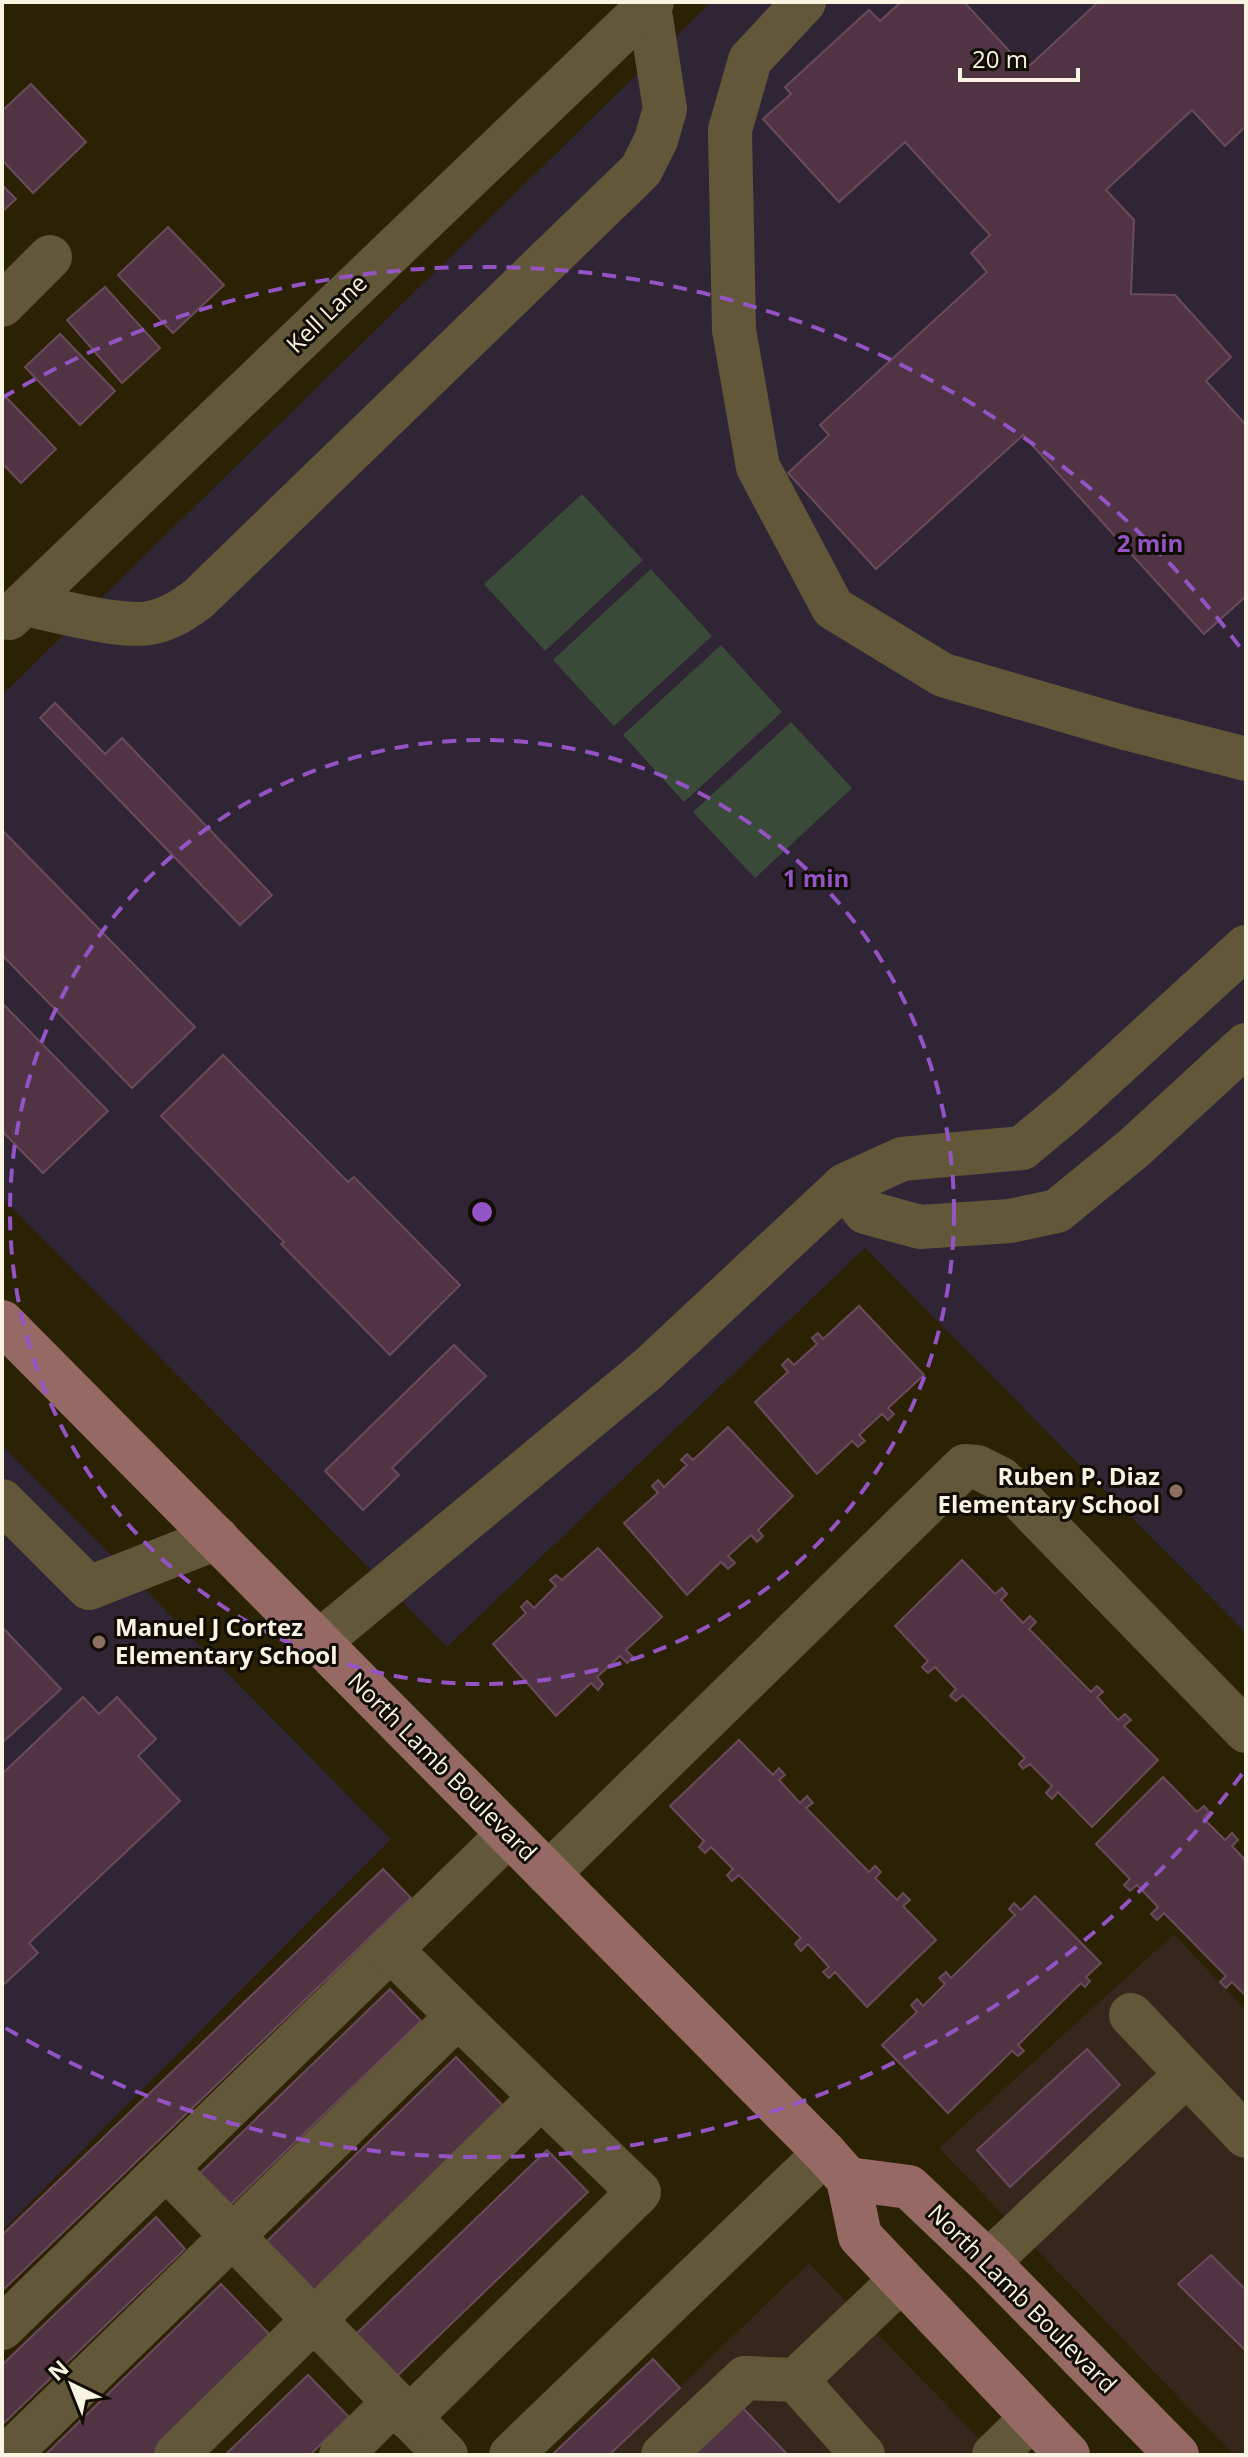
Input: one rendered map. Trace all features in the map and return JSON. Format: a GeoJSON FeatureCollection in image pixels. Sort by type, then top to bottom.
{"type":"FeatureCollection","features":[{"type":"Feature","properties":{"kind":"main road","name":"North Lamb Boulevard"},"geometry":{"type":"LineString","coordinates":[[2,1322],[836,2166],[909,2187],[988,2262],[1177,2455]]}},
{"type":"Feature","properties":{"kind":"main road"},"geometry":{"type":"LineString","coordinates":[[836,2166],[860,2236],[1068,2455]]}},
{"type":"Feature","properties":{"kind":"street"},"geometry":{"type":"LineString","coordinates":[[804,2],[750,60],[730,130],[734,330],[758,467],[833,608],[943,675],[1246,759]]}},
{"type":"Feature","properties":{"kind":"street"},"geometry":{"type":"LineString","coordinates":[[8,619],[152,623],[175,615],[198,599],[641,170],[656,140],[665,109],[650,3]]}},
{"type":"Feature","properties":{"kind":"street","name":"Kell Lane"},"geometry":{"type":"LineString","coordinates":[[8,619],[650,3]]}},
{"type":"Feature","properties":{"kind":"street"},"geometry":{"type":"LineString","coordinates":[[2,305],[50,257]]}},
{"type":"Feature","properties":{"kind":"street"},"geometry":{"type":"LineString","coordinates":[[319,1642],[648,1369],[845,1185],[902,1159],[1022,1148],[1246,947]]}},
{"type":"Feature","properties":{"kind":"street"},"geometry":{"type":"LineString","coordinates":[[845,1185],[865,1212],[920,1227],[1010,1221],[1057,1211],[1134,1148],[1246,1045]]}},
{"type":"Feature","properties":{"kind":"street"},"geometry":{"type":"LineString","coordinates":[[548,1874],[965,1466],[977,1467],[1001,1479],[1246,1731]]}},
{"type":"Feature","properties":{"kind":"street"},"geometry":{"type":"LineString","coordinates":[[2,1501],[89,1588],[217,1538]]}},
{"type":"Feature","properties":{"kind":"street"},"geometry":{"type":"LineString","coordinates":[[2,2328],[508,1835]]}},
{"type":"Feature","properties":{"kind":"street"},"geometry":{"type":"LineString","coordinates":[[341,2455],[402,2410],[639,2192],[390,1949]]}},
{"type":"Feature","properties":{"kind":"street"},"geometry":{"type":"LineString","coordinates":[[1131,2015],[1246,2136]]}},
{"type":"Feature","properties":{"kind":"street"},"geometry":{"type":"LineString","coordinates":[[8,2455],[458,2016]]}},
{"type":"Feature","properties":{"kind":"street"},"geometry":{"type":"LineString","coordinates":[[988,2262],[1187,2074]]}},
{"type":"Feature","properties":{"kind":"street"},"geometry":{"type":"LineString","coordinates":[[176,2455],[541,2097]]}},
{"type":"Feature","properties":{"kind":"street"},"geometry":{"type":"LineString","coordinates":[[511,2455],[836,2166]]}},
{"type":"Feature","properties":{"kind":"street"},"geometry":{"type":"LineString","coordinates":[[166,2168],[446,2455]]}},
{"type":"Feature","properties":{"kind":"street"},"geometry":{"type":"LineString","coordinates":[[663,2455],[745,2378],[796,2380],[901,2280]]}},
{"type":"Feature","properties":{"kind":"street"},"geometry":{"type":"LineString","coordinates":[[796,2380],[863,2455]]}},
{"type":"Feature","properties":{"kind":"street"},"geometry":{"type":"LineString","coordinates":[[994,2455],[1032,2418]]}},
{"type":"Feature","properties":{"kind":"shaded area"},"geometry":{"type":"Polygon","coordinates":[[[711,2],[1246,2],[1246,1633],[865,1248],[447,1647],[2,1198],[2,695],[711,2]]]}},
{"type":"Feature","properties":{"kind":"shaded area","name":"Manuel J Cortez Elementary School"},"geometry":{"type":"Polygon","coordinates":[[[2,1445],[391,1839],[2,2231],[2,1445]]]}},
{"type":"Feature","properties":{"kind":"shaded area"},"geometry":{"type":"Polygon","coordinates":[[[1174,1934],[1246,2011],[1246,2455],[1234,2455],[939,2148],[1174,1934]]]}},
{"type":"Feature","properties":{"kind":"shaded area"},"geometry":{"type":"Polygon","coordinates":[[[809,2263],[995,2455],[609,2455],[809,2263]]]}},
{"type":"Feature","properties":{"kind":"green space"},"geometry":{"type":"Polygon","coordinates":[[[582,494],[643,560],[545,651],[484,584],[582,494]]]}},
{"type":"Feature","properties":{"kind":"green space"},"geometry":{"type":"Polygon","coordinates":[[[651,569],[712,636],[614,726],[553,660],[651,569]]]}},
{"type":"Feature","properties":{"kind":"green space"},"geometry":{"type":"Polygon","coordinates":[[[721,645],[782,712],[684,802],[623,735],[721,645]]]}},
{"type":"Feature","properties":{"kind":"green space"},"geometry":{"type":"Polygon","coordinates":[[[791,722],[852,788],[755,878],[693,812],[791,722]]]}},
{"type":"Feature","properties":{"kind":"building"},"geometry":{"type":"Polygon","coordinates":[[[901,2],[964,2],[1026,69],[1096,4],[1094,2],[1246,2],[1246,126],[1225,146],[1192,110],[1106,190],[1134,220],[1131,294],[1175,295],[1231,357],[1206,381],[1246,425],[1246,596],[1204,634],[1023,435],[876,569],[788,473],[829,435],[820,425],[987,272],[971,253],[990,235],[905,142],[839,202],[763,119],[791,94],[785,87],[869,10],[880,21],[901,2]]]}},
{"type":"Feature","properties":{"kind":"building"},"geometry":{"type":"Polygon","coordinates":[[[31,84],[86,142],[33,193],[2,160],[2,111],[31,84]]]}},
{"type":"Feature","properties":{"kind":"building"},"geometry":{"type":"Polygon","coordinates":[[[2,185],[16,199],[2,212],[2,185]]]}},
{"type":"Feature","properties":{"kind":"building"},"geometry":{"type":"Polygon","coordinates":[[[168,227],[224,285],[173,333],[118,275],[168,227]]]}},
{"type":"Feature","properties":{"kind":"building"},"geometry":{"type":"Polygon","coordinates":[[[105,287],[160,348],[122,383],[67,320],[105,287]]]}},
{"type":"Feature","properties":{"kind":"building"},"geometry":{"type":"Polygon","coordinates":[[[60,334],[115,391],[80,425],[25,367],[60,334]]]}},
{"type":"Feature","properties":{"kind":"building"},"geometry":{"type":"Polygon","coordinates":[[[2,393],[56,449],[21,483],[2,463],[2,393]]]}},
{"type":"Feature","properties":{"kind":"building"},"geometry":{"type":"Polygon","coordinates":[[[55,703],[105,754],[122,738],[272,895],[240,925],[40,718],[55,703]]]}},
{"type":"Feature","properties":{"kind":"building"},"geometry":{"type":"Polygon","coordinates":[[[2,830],[195,1027],[132,1088],[2,955],[2,830]]]}},
{"type":"Feature","properties":{"kind":"building"},"geometry":{"type":"Polygon","coordinates":[[[2,1003],[108,1111],[43,1173],[2,1131],[2,1003]]]}},
{"type":"Feature","properties":{"kind":"building"},"geometry":{"type":"Polygon","coordinates":[[[223,1055],[348,1182],[354,1177],[460,1285],[390,1355],[161,1116],[223,1055]]]}},
{"type":"Feature","properties":{"kind":"building"},"geometry":{"type":"Polygon","coordinates":[[[859,1306],[924,1375],[888,1408],[894,1414],[888,1420],[882,1414],[859,1435],[865,1441],[858,1447],[852,1441],[817,1474],[755,1402],[788,1372],[782,1365],[788,1359],[794,1365],[817,1344],[812,1338],[818,1333],[823,1339],[859,1306]]]}},
{"type":"Feature","properties":{"kind":"building"},"geometry":{"type":"Polygon","coordinates":[[[454,1345],[486,1376],[392,1468],[399,1475],[363,1510],[325,1471],[454,1345]]]}},
{"type":"Feature","properties":{"kind":"building"},"geometry":{"type":"Polygon","coordinates":[[[728,1427],[793,1496],[758,1530],[763,1536],[757,1542],[751,1535],[728,1556],[735,1563],[728,1569],[721,1562],[687,1595],[624,1523],[658,1493],[652,1486],[658,1480],[664,1487],[687,1465],[681,1460],[687,1454],[693,1460],[728,1427]]]}},
{"type":"Feature","properties":{"kind":"building"},"geometry":{"type":"Polygon","coordinates":[[[598,1548],[662,1617],[626,1650],[633,1657],[627,1663],[620,1656],[597,1677],[603,1684],[598,1690],[591,1683],[556,1716],[493,1644],[526,1613],[521,1607],[527,1601],[534,1608],[556,1586],[550,1580],[556,1575],[562,1580],[598,1548]]]}},
{"type":"Feature","properties":{"kind":"building"},"geometry":{"type":"Polygon","coordinates":[[[962,1560],[995,1594],[1002,1588],[1007,1594],[1001,1600],[1023,1623],[1030,1616],[1036,1622],[1029,1629],[1091,1692],[1097,1686],[1103,1692],[1097,1697],[1118,1720],[1125,1714],[1131,1720],[1124,1726],[1158,1760],[1092,1827],[1058,1792],[1052,1799],[1046,1793],[1052,1786],[1030,1764],[1023,1769],[1019,1764],[1025,1758],[963,1695],[956,1701],[950,1696],[956,1689],[935,1667],[928,1673],[922,1667],[928,1661],[895,1626],[962,1560]]]}},
{"type":"Feature","properties":{"kind":"building"},"geometry":{"type":"Polygon","coordinates":[[[2,1627],[61,1689],[2,1743],[2,1627]]]}},
{"type":"Feature","properties":{"kind":"building"},"geometry":{"type":"Polygon","coordinates":[[[83,1697],[99,1714],[117,1697],[156,1739],[138,1756],[180,1801],[29,1943],[38,1953],[2,1986],[2,1774],[83,1697]]]}},
{"type":"Feature","properties":{"kind":"building"},"geometry":{"type":"Polygon","coordinates":[[[739,1740],[773,1775],[779,1768],[785,1775],[779,1780],[800,1803],[807,1796],[813,1803],[806,1808],[869,1872],[875,1866],[881,1872],[875,1878],[897,1900],[903,1893],[910,1900],[903,1906],[936,1940],[867,2007],[835,1972],[829,1978],[823,1972],[829,1967],[808,1944],[801,1951],[795,1944],[801,1938],[739,1875],[732,1881],[727,1875],[733,1869],[711,1847],[705,1853],[699,1847],[704,1841],[670,1806],[739,1740]]]}},
{"type":"Feature","properties":{"kind":"building"},"geometry":{"type":"Polygon","coordinates":[[[1163,1777],[1197,1812],[1204,1806],[1209,1812],[1203,1818],[1225,1840],[1232,1833],[1238,1840],[1232,1846],[1246,1861],[1246,1996],[1232,1982],[1226,1988],[1220,1982],[1226,1976],[1164,1913],[1157,1920],[1151,1914],[1158,1907],[1137,1885],[1130,1891],[1124,1885],[1130,1879],[1096,1844],[1163,1777]]]}},
{"type":"Feature","properties":{"kind":"building"},"geometry":{"type":"Polygon","coordinates":[[[383,1869],[411,1898],[2,2291],[2,2235],[383,1869]]]}},
{"type":"Feature","properties":{"kind":"building"},"geometry":{"type":"Polygon","coordinates":[[[1035,1896],[1101,1963],[1086,1977],[1090,1981],[1085,1987],[1081,1983],[1018,2045],[1024,2051],[1018,2056],[1012,2051],[948,2113],[882,2045],[917,2012],[911,2005],[917,1999],[923,2006],[945,1984],[939,1978],[946,1972],[951,1978],[1015,1915],[1009,1909],[1014,1903],[1021,1910],[1035,1896]]]}},
{"type":"Feature","properties":{"kind":"building"},"geometry":{"type":"Polygon","coordinates":[[[390,1989],[421,2021],[229,2206],[198,2175],[390,1989]]]}},
{"type":"Feature","properties":{"kind":"building"},"geometry":{"type":"Polygon","coordinates":[[[1087,2049],[1120,2085],[1010,2187],[977,2150],[1087,2049]]]}},
{"type":"Feature","properties":{"kind":"building"},"geometry":{"type":"Polygon","coordinates":[[[456,2057],[507,2110],[316,2296],[264,2244],[456,2057]]]}},
{"type":"Feature","properties":{"kind":"building"},"geometry":{"type":"Polygon","coordinates":[[[547,2150],[588,2192],[395,2378],[354,2336],[547,2150]]]}},
{"type":"Feature","properties":{"kind":"building"},"geometry":{"type":"Polygon","coordinates":[[[156,2217],[185,2249],[2,2425],[2,2365],[156,2217]]]}},
{"type":"Feature","properties":{"kind":"building"},"geometry":{"type":"Polygon","coordinates":[[[1211,2255],[1246,2290],[1246,2351],[1178,2284],[1211,2255]]]}},
{"type":"Feature","properties":{"kind":"building"},"geometry":{"type":"Polygon","coordinates":[[[221,2284],[274,2339],[154,2455],[45,2455],[221,2284]]]}},
{"type":"Feature","properties":{"kind":"building"},"geometry":{"type":"Polygon","coordinates":[[[653,2359],[680,2388],[609,2455],[554,2453],[653,2359]]]}},
{"type":"Feature","properties":{"kind":"building"},"geometry":{"type":"Polygon","coordinates":[[[308,2375],[349,2417],[310,2455],[225,2455],[308,2375]]]}},
{"type":"Feature","properties":{"kind":"building"},"geometry":{"type":"Polygon","coordinates":[[[738,2403],[788,2455],[683,2455],[738,2403]]]}},
{"type":"Feature","properties":{"kind":"place","name":"Ruben P. Diaz Elementary School"},"geometry":{"type":"Point","coordinates":[1176,1491]}},
{"type":"Feature","properties":{"kind":"place","name":"Manuel J Cortez Elementary School"},"geometry":{"type":"Point","coordinates":[99,1642]}}]}
